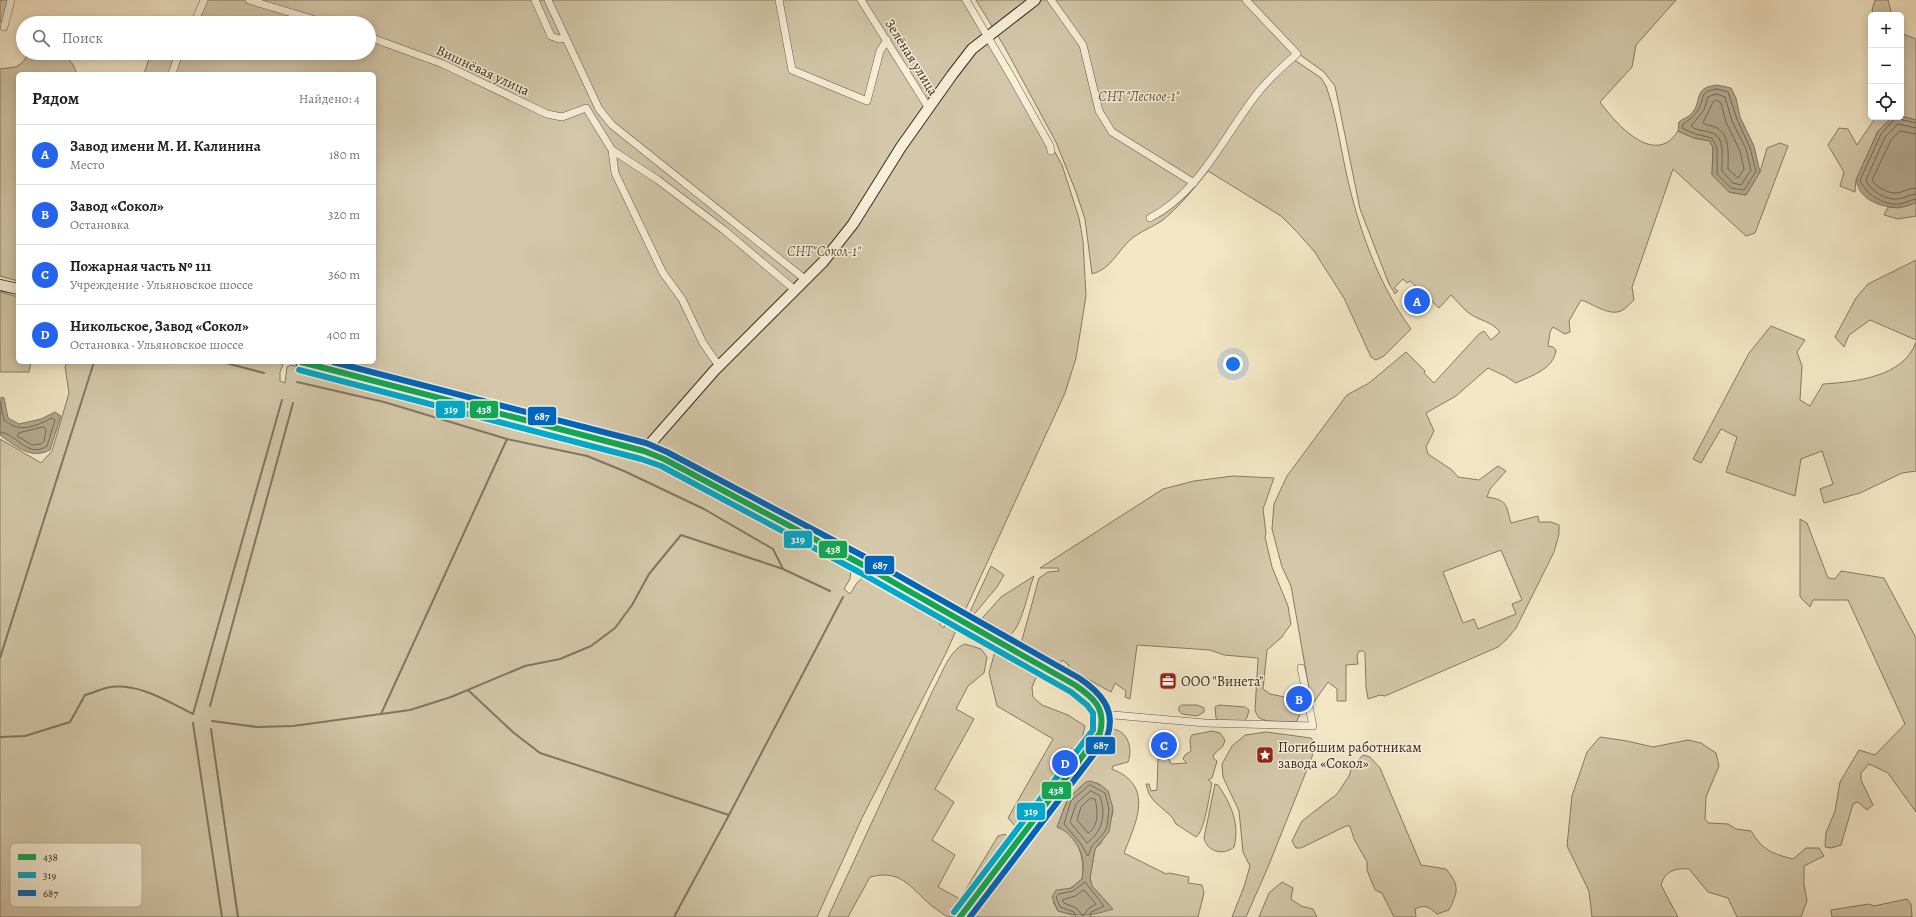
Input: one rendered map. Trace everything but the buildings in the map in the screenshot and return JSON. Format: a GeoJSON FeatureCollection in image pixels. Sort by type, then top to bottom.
{"type":"FeatureCollection","features":[{"type":"Feature","properties":{"kind":"main road"},"geometry":{"type":"LineString","coordinates":[[644,451],[719,366],[823,262],[853,224],[928,107],[972,49],[1035,0]]}},
{"type":"Feature","properties":{"kind":"main road"},"geometry":{"type":"LineString","coordinates":[[0,285],[16,289]]}},
{"type":"Feature","properties":{"kind":"main road"},"geometry":{"type":"LineString","coordinates":[[309,364],[644,451],[664,459],[862,565],[1076,685],[1094,699],[1102,714],[1102,727],[1097,739],[960,917]]}},
{"type":"Feature","properties":{"kind":"street"},"geometry":{"type":"LineString","coordinates":[[4,27],[11,0]]}},
{"type":"Feature","properties":{"kind":"street"},"geometry":{"type":"LineString","coordinates":[[197,16],[204,0]]}},
{"type":"Feature","properties":{"kind":"street"},"geometry":{"type":"LineString","coordinates":[[249,0],[302,16]]}},
{"type":"Feature","properties":{"kind":"street"},"geometry":{"type":"LineString","coordinates":[[535,0],[551,36],[560,39],[566,38]]}},
{"type":"Feature","properties":{"kind":"street"},"geometry":{"type":"LineString","coordinates":[[548,0],[599,109],[612,125],[806,280]]}},
{"type":"Feature","properties":{"kind":"street"},"geometry":{"type":"LineString","coordinates":[[779,0],[792,70],[867,101],[880,51],[887,40]]}},
{"type":"Feature","properties":{"kind":"street","name":"Зелёная улица"},"geometry":{"type":"LineString","coordinates":[[861,0],[928,107]]}},
{"type":"Feature","properties":{"kind":"street"},"geometry":{"type":"LineString","coordinates":[[966,0],[988,36],[1051,150]]}},
{"type":"Feature","properties":{"kind":"street"},"geometry":{"type":"LineString","coordinates":[[1051,0],[1083,45],[1098,111],[1112,132],[1194,183]]}},
{"type":"Feature","properties":{"kind":"street"},"geometry":{"type":"LineString","coordinates":[[1150,218],[1164,211],[1194,183],[1260,90],[1297,54],[1246,0]]}},
{"type":"Feature","properties":{"kind":"street","name":"Вишнёвая улица"},"geometry":{"type":"LineString","coordinates":[[376,40],[443,64],[547,114],[562,117],[586,108],[612,150]]}},
{"type":"Feature","properties":{"kind":"street"},"geometry":{"type":"LineString","coordinates":[[173,72],[177,60]]}},
{"type":"Feature","properties":{"kind":"street"},"geometry":{"type":"LineString","coordinates":[[612,150],[658,180],[724,230],[794,290]]}},
{"type":"Feature","properties":{"kind":"street"},"geometry":{"type":"LineString","coordinates":[[612,150],[615,173],[663,272],[682,299],[703,343],[719,366]]}},
{"type":"Feature","properties":{"kind":"street"},"geometry":{"type":"LineString","coordinates":[[1102,714],[1205,722],[1313,726],[1301,668]]}},
{"type":"Feature","properties":{"kind":"green space"},"geometry":{"type":"Polygon","coordinates":[[[0,0],[8,0],[3,22],[0,22],[0,0]]]}},
{"type":"Feature","properties":{"kind":"green space","name":"СНТ\"Сокол-1\""},"geometry":{"type":"Polygon","coordinates":[[[204,0],[968,0],[1062,165],[1079,218],[1083,241],[1086,296],[1076,358],[1065,393],[963,615],[662,447],[547,415],[345,364],[376,364],[376,72],[145,72],[149,60],[376,60],[376,16],[197,16],[204,0]]]}},
{"type":"Feature","properties":{"kind":"green space","name":"СНТ \"Лесное-1\""},"geometry":{"type":"Polygon","coordinates":[[[976,0],[1676,0],[1636,45],[1632,67],[1600,102],[1626,131],[1636,139],[1647,144],[1658,145],[1669,141],[1678,131],[1694,138],[1710,141],[1713,148],[1712,175],[1729,192],[1746,195],[1760,172],[1767,148],[1780,143],[1788,146],[1755,233],[1746,236],[1673,169],[1632,287],[1634,300],[1623,310],[1611,312],[1581,300],[1569,321],[1570,332],[1565,334],[1553,327],[1550,332],[1548,346],[1553,347],[1556,350],[1551,362],[1541,371],[1516,383],[1488,368],[1456,396],[1426,413],[1434,431],[1426,447],[1428,454],[1452,470],[1458,477],[1479,480],[1498,466],[1506,471],[1490,489],[1487,497],[1494,498],[1505,504],[1511,523],[1538,516],[1539,522],[1551,522],[1559,525],[1559,534],[1554,552],[1516,628],[1507,639],[1498,647],[1385,696],[1380,695],[1368,699],[1366,687],[1365,653],[1363,651],[1359,651],[1357,656],[1358,664],[1346,665],[1346,701],[1337,701],[1337,689],[1328,682],[1314,702],[1311,700],[1291,586],[1282,567],[1272,529],[1274,504],[1287,476],[1347,395],[1369,383],[1406,352],[1425,371],[1424,373],[1434,383],[1479,334],[1484,331],[1491,340],[1500,332],[1493,325],[1469,313],[1451,295],[1439,308],[1410,281],[1407,283],[1403,279],[1394,288],[1398,291],[1395,294],[1389,284],[1360,209],[1335,86],[1324,72],[1299,54],[1293,59],[1321,78],[1326,86],[1335,118],[1351,193],[1363,234],[1379,274],[1399,312],[1411,329],[1384,356],[1376,360],[1371,357],[1344,298],[1314,251],[1281,216],[1208,171],[1170,214],[1160,222],[1130,240],[1109,264],[1099,272],[1092,274],[1085,219],[1076,192],[1056,142],[1004,46],[976,0]],[[1501,550],[1443,572],[1463,623],[1474,619],[1478,629],[1516,614],[1512,604],[1522,600],[1501,550]]]}},
{"type":"Feature","properties":{"kind":"green space"},"geometry":{"type":"Polygon","coordinates":[[[1875,0],[1888,0],[1891,12],[1872,12],[1875,0]]]}},
{"type":"Feature","properties":{"kind":"green space"},"geometry":{"type":"Polygon","coordinates":[[[1904,34],[1916,39],[1916,120],[1904,117],[1904,34]]]}},
{"type":"Feature","properties":{"kind":"green space"},"geometry":{"type":"Polygon","coordinates":[[[24,60],[69,60],[76,72],[16,72],[16,280],[0,276],[0,69],[16,67],[24,60]]]}},
{"type":"Feature","properties":{"kind":"green space"},"geometry":{"type":"Polygon","coordinates":[[[1874,120],[1889,120],[1878,131],[1856,180],[1855,192],[1840,186],[1844,172],[1828,145],[1839,128],[1848,129],[1857,145],[1874,120]]]}},
{"type":"Feature","properties":{"kind":"green space"},"geometry":{"type":"Polygon","coordinates":[[[1916,202],[1916,216],[1898,219],[1884,215],[1888,207],[1899,208],[1916,202]]]}},
{"type":"Feature","properties":{"kind":"green space"},"geometry":{"type":"Polygon","coordinates":[[[1916,260],[1916,340],[1870,320],[1849,335],[1844,347],[1835,337],[1856,298],[1868,284],[1916,260]]]}},
{"type":"Feature","properties":{"kind":"green space"},"geometry":{"type":"Polygon","coordinates":[[[0,292],[16,296],[16,364],[31,364],[29,372],[0,372],[0,292]]]}},
{"type":"Feature","properties":{"kind":"green space"},"geometry":{"type":"Polygon","coordinates":[[[1771,326],[1805,340],[1797,352],[1802,366],[1800,400],[1810,406],[1823,384],[1849,382],[1890,370],[1901,363],[1910,354],[1916,342],[1916,471],[1902,473],[1860,493],[1824,503],[1820,489],[1833,484],[1822,451],[1801,459],[1795,496],[1726,472],[1737,437],[1721,429],[1701,463],[1693,459],[1749,353],[1771,326]]]}},
{"type":"Feature","properties":{"kind":"green space"},"geometry":{"type":"Polygon","coordinates":[[[66,364],[282,364],[283,365],[280,372],[280,381],[285,383],[287,367],[291,365],[630,450],[684,474],[782,530],[836,556],[851,568],[850,579],[844,589],[850,594],[860,579],[871,577],[939,615],[940,625],[944,628],[946,618],[957,624],[957,628],[947,651],[862,818],[817,917],[0,917],[0,439],[41,463],[52,451],[69,393],[65,367],[66,364]]]}},
{"type":"Feature","properties":{"kind":"green space"},"geometry":{"type":"Polygon","coordinates":[[[1233,476],[1274,478],[1263,509],[1266,533],[1265,537],[1272,567],[1288,606],[1291,624],[1281,638],[1267,650],[1263,689],[1270,694],[1299,700],[1304,707],[1296,722],[1267,721],[1259,718],[1255,711],[1258,658],[1224,655],[1210,650],[1137,645],[1130,699],[1125,697],[1126,691],[1115,683],[1111,692],[1068,668],[1069,665],[1062,660],[1060,664],[1055,664],[1029,653],[1025,649],[1022,640],[1039,578],[1048,572],[1059,571],[1058,568],[1040,568],[1163,489],[1194,481],[1233,476]]]}},
{"type":"Feature","properties":{"kind":"green space"},"geometry":{"type":"Polygon","coordinates":[[[1800,519],[1807,523],[1828,578],[1835,579],[1841,571],[1884,578],[1916,638],[1916,812],[1888,773],[1869,764],[1861,773],[1861,780],[1873,805],[1867,810],[1858,802],[1853,804],[1841,845],[1831,848],[1825,847],[1826,833],[1835,811],[1840,782],[1859,750],[1875,755],[1905,724],[1848,600],[1813,600],[1810,607],[1800,597],[1800,519]]]}},
{"type":"Feature","properties":{"kind":"green space"},"geometry":{"type":"Polygon","coordinates":[[[991,566],[1004,575],[997,587],[971,618],[968,616],[991,566]]]}},
{"type":"Feature","properties":{"kind":"green space"},"geometry":{"type":"Polygon","coordinates":[[[1034,576],[1020,621],[1011,635],[1001,637],[976,625],[1001,597],[1034,576]]]}},
{"type":"Feature","properties":{"kind":"green space"},"geometry":{"type":"Polygon","coordinates":[[[965,644],[981,649],[987,657],[984,673],[968,686],[956,709],[974,719],[935,789],[954,802],[932,840],[955,855],[938,887],[960,899],[998,836],[1005,834],[1010,840],[952,917],[945,916],[907,883],[892,876],[882,875],[870,877],[848,917],[828,917],[943,670],[955,651],[965,644]]]}},
{"type":"Feature","properties":{"kind":"green space"},"geometry":{"type":"Polygon","coordinates":[[[999,650],[1038,673],[1032,687],[1033,697],[1042,705],[1068,715],[1085,726],[1080,747],[1071,758],[1063,759],[1057,766],[1058,775],[1024,826],[1016,827],[1008,818],[1053,739],[997,706],[989,673],[995,651],[999,650]]]}},
{"type":"Feature","properties":{"kind":"green space"},"geometry":{"type":"Polygon","coordinates":[[[1182,705],[1197,705],[1204,708],[1204,712],[1197,716],[1182,714],[1179,711],[1179,707],[1182,705]]]}},
{"type":"Feature","properties":{"kind":"green space"},"geometry":{"type":"Polygon","coordinates":[[[1219,705],[1245,707],[1249,710],[1247,718],[1244,721],[1219,721],[1216,718],[1215,707],[1219,705]]]}},
{"type":"Feature","properties":{"kind":"green space"},"geometry":{"type":"Polygon","coordinates":[[[1113,729],[1118,730],[1126,737],[1128,741],[1130,752],[1128,762],[1113,766],[1112,769],[1125,776],[1134,785],[1138,795],[1139,806],[1137,817],[1124,853],[1166,874],[1169,873],[1189,877],[1188,883],[1202,885],[1204,893],[1198,917],[969,917],[1109,731],[1113,729]],[[1086,782],[1072,795],[1066,804],[1057,827],[1071,836],[1079,848],[1081,856],[1083,871],[1082,879],[1053,902],[1058,911],[1072,915],[1112,908],[1092,886],[1090,878],[1095,849],[1101,843],[1113,812],[1108,791],[1098,783],[1086,782]]]}},
{"type":"Feature","properties":{"kind":"green space"},"geometry":{"type":"Polygon","coordinates":[[[1212,731],[1220,733],[1225,740],[1223,746],[1214,754],[1213,758],[1217,761],[1212,778],[1208,780],[1212,783],[1206,812],[1202,828],[1196,837],[1176,824],[1172,817],[1154,801],[1149,794],[1146,784],[1149,784],[1151,791],[1157,790],[1158,759],[1169,759],[1171,764],[1187,763],[1183,759],[1185,755],[1191,751],[1190,739],[1192,735],[1212,731]]]}},
{"type":"Feature","properties":{"kind":"green space"},"geometry":{"type":"Polygon","coordinates":[[[1266,732],[1311,738],[1314,742],[1312,757],[1268,867],[1246,917],[1232,917],[1244,887],[1250,866],[1243,852],[1239,811],[1223,777],[1222,764],[1232,746],[1245,735],[1266,732]]]}},
{"type":"Feature","properties":{"kind":"green space"},"geometry":{"type":"Polygon","coordinates":[[[1600,737],[1653,747],[1688,740],[1701,743],[1716,753],[1719,766],[1706,797],[1705,819],[1708,823],[1728,824],[1736,829],[1751,831],[1763,847],[1773,853],[1785,857],[1793,859],[1806,848],[1819,848],[1824,856],[1804,866],[1804,885],[1807,901],[1801,917],[1737,917],[1728,898],[1708,892],[1689,869],[1684,869],[1671,871],[1665,876],[1661,885],[1678,917],[1592,917],[1589,891],[1567,846],[1572,796],[1587,752],[1600,737]]]}},
{"type":"Feature","properties":{"kind":"green space"},"geometry":{"type":"Polygon","coordinates":[[[1363,755],[1370,757],[1380,768],[1421,865],[1446,869],[1454,880],[1456,893],[1449,910],[1437,914],[1429,908],[1422,907],[1415,909],[1416,917],[1394,917],[1382,893],[1375,890],[1367,870],[1367,862],[1354,839],[1350,826],[1346,826],[1301,848],[1296,848],[1292,841],[1302,821],[1337,794],[1349,776],[1352,767],[1363,755]]]}},
{"type":"Feature","properties":{"kind":"green space"},"geometry":{"type":"Polygon","coordinates":[[[1215,784],[1218,785],[1227,799],[1233,814],[1236,830],[1234,847],[1230,850],[1221,852],[1209,847],[1204,838],[1215,784]]]}},
{"type":"Feature","properties":{"kind":"green space"},"geometry":{"type":"Polygon","coordinates":[[[1282,882],[1293,888],[1291,899],[1301,906],[1313,909],[1317,917],[1259,917],[1269,893],[1282,882]]]}},
{"type":"Feature","properties":{"kind":"green space"},"geometry":{"type":"Polygon","coordinates":[[[1907,899],[1911,904],[1912,917],[1832,917],[1831,910],[1869,904],[1874,906],[1907,899]]]}},
{"type":"Feature","properties":{"kind":"water"},"geometry":{"type":"Polygon","coordinates":[[[1717,85],[1731,88],[1736,98],[1740,117],[1754,146],[1760,172],[1746,195],[1729,192],[1712,175],[1713,148],[1710,141],[1694,138],[1678,131],[1679,122],[1689,116],[1694,110],[1701,92],[1704,89],[1717,85]]]}},
{"type":"Feature","properties":{"kind":"water"},"geometry":{"type":"Polygon","coordinates":[[[1904,117],[1916,120],[1916,202],[1910,205],[1895,207],[1879,204],[1866,197],[1860,191],[1856,180],[1878,131],[1889,120],[1904,120],[1904,117]]]}},
{"type":"Feature","properties":{"kind":"water"},"geometry":{"type":"Polygon","coordinates":[[[1,397],[4,398],[8,418],[19,424],[41,419],[55,412],[61,416],[50,450],[43,453],[30,453],[17,447],[0,435],[1,397]]]}},
{"type":"Feature","properties":{"kind":"water"},"geometry":{"type":"Polygon","coordinates":[[[1091,781],[1102,786],[1108,791],[1113,808],[1109,832],[1095,849],[1090,878],[1092,886],[1113,909],[1099,913],[1080,915],[1058,911],[1052,897],[1056,890],[1072,888],[1082,879],[1083,868],[1083,859],[1078,847],[1065,831],[1057,827],[1068,799],[1086,782],[1091,781]]]}},
{"type":"Feature","properties":{"kind":"waterway"},"geometry":{"type":"LineString","coordinates":[[0,658],[93,364]]}},
{"type":"Feature","properties":{"kind":"waterway"},"geometry":{"type":"LineString","coordinates":[[230,364],[264,373]]}},
{"type":"Feature","properties":{"kind":"waterway"},"geometry":{"type":"LineString","coordinates":[[297,382],[384,402],[507,439],[587,456],[624,471],[704,509],[773,549],[783,569]]}},
{"type":"Feature","properties":{"kind":"waterway"},"geometry":{"type":"LineString","coordinates":[[0,737],[25,736],[70,722],[85,695],[106,688],[129,687],[140,690],[162,698],[193,714],[282,400]]}},
{"type":"Feature","properties":{"kind":"waterway"},"geometry":{"type":"LineString","coordinates":[[210,706],[293,403]]}},
{"type":"Feature","properties":{"kind":"waterway"},"geometry":{"type":"LineString","coordinates":[[381,714],[507,439]]}},
{"type":"Feature","properties":{"kind":"waterway"},"geometry":{"type":"LineString","coordinates":[[212,721],[257,727],[293,726],[410,710],[451,697],[525,666],[560,659],[591,646],[615,628],[632,605],[649,574],[681,535],[783,569],[830,591]]}},
{"type":"Feature","properties":{"kind":"waterway"},"geometry":{"type":"LineString","coordinates":[[674,917],[843,597]]}},
{"type":"Feature","properties":{"kind":"waterway"},"geometry":{"type":"LineString","coordinates":[[468,690],[514,733],[540,753],[729,815]]}},
{"type":"Feature","properties":{"kind":"waterway"},"geometry":{"type":"LineString","coordinates":[[193,723],[222,917]]}},
{"type":"Feature","properties":{"kind":"waterway"},"geometry":{"type":"LineString","coordinates":[[211,729],[238,917]]}},
{"type":"Feature","properties":{"kind":"transit line","name":"438"},"geometry":{"type":"LineString","coordinates":[[309,364],[644,451],[664,459],[863,565],[1075,685],[1088,694],[1100,710],[1100,733],[960,917]]}},
{"type":"Feature","properties":{"kind":"transit line","name":"687"},"geometry":{"type":"LineString","coordinates":[[341,364],[646,443],[667,452],[867,558],[1079,678],[1094,689],[1105,703],[1108,710],[1110,727],[1107,737],[970,917]]}},
{"type":"Feature","properties":{"kind":"transit line","name":"319"},"geometry":{"type":"LineString","coordinates":[[299,370],[641,459],[661,466],[859,572],[1071,692],[1087,705],[1093,713],[1093,730],[954,912]]}},
{"type":"Feature","properties":{"kind":"place","name":"Завод имени М. И. Калинина"},"geometry":{"type":"Point","coordinates":[1417,301]}},
{"type":"Feature","properties":{"kind":"place","name":"ООО \"Винета\""},"geometry":{"type":"Point","coordinates":[1168,681]}},
{"type":"Feature","properties":{"kind":"place","name":"Завод «Сокол»"},"geometry":{"type":"Point","coordinates":[1299,699]}},
{"type":"Feature","properties":{"kind":"place","name":"Пожарная часть № 111"},"geometry":{"type":"Point","coordinates":[1164,745]}},
{"type":"Feature","properties":{"kind":"place","name":"Погибшим работникам завода «Сокол»"},"geometry":{"type":"Point","coordinates":[1265,755]}},
{"type":"Feature","properties":{"kind":"place","name":"Никольское, Завод «Сокол»"},"geometry":{"type":"Point","coordinates":[1065,763]}}]}
